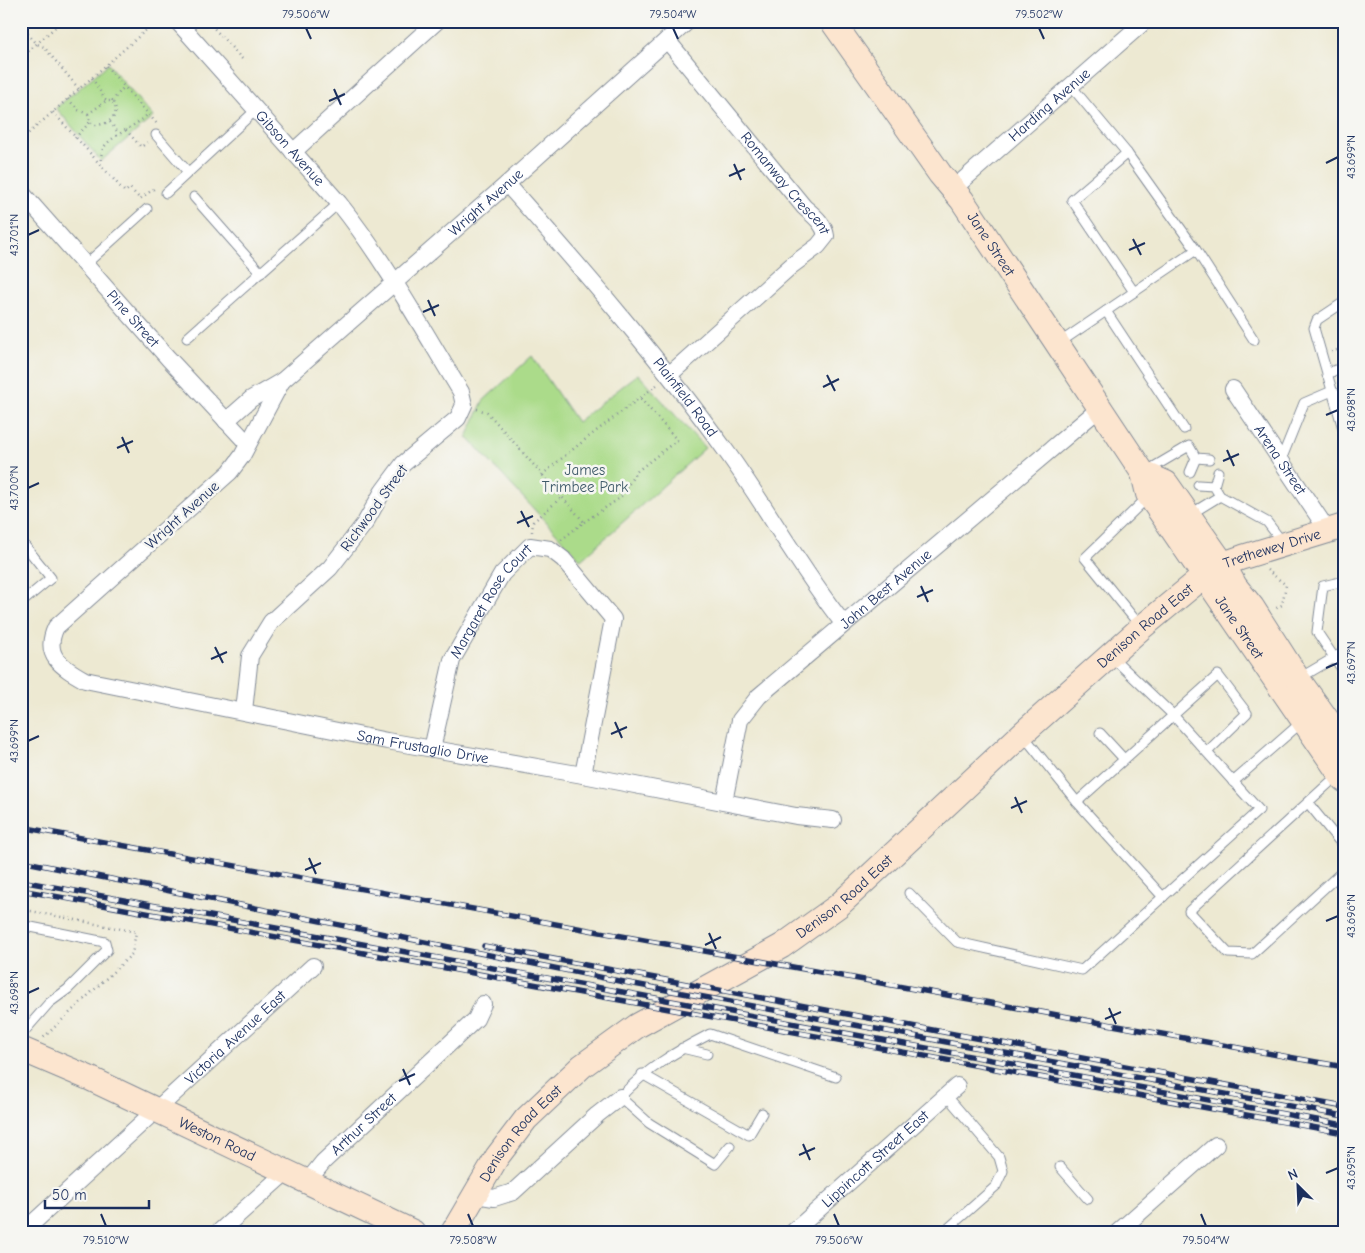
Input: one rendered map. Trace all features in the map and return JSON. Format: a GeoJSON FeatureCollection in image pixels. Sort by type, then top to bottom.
{"type":"FeatureCollection","features":[{"type":"Feature","properties":{"kind":"main road","name":"Jane Street"},"geometry":{"type":"LineString","coordinates":[[837,23],[1059,344],[1143,473],[1150,496],[1214,570],[1236,586],[1252,607],[1298,679],[1342,738]]}},
{"type":"Feature","properties":{"kind":"main road","name":"Jane Street"},"geometry":{"type":"LineString","coordinates":[[1143,473],[1166,482],[1189,515],[1214,570],[1303,720],[1342,777]]}},
{"type":"Feature","properties":{"kind":"main road","name":"Trethewey Drive"},"geometry":{"type":"LineString","coordinates":[[1214,570],[1284,543],[1336,528]]}},
{"type":"Feature","properties":{"kind":"main road","name":"Denison Road East"},"geometry":{"type":"LineString","coordinates":[[453,1232],[498,1157],[526,1119],[582,1066],[637,1026],[782,946],[838,906],[1022,734],[1141,628],[1214,570]]}},
{"type":"Feature","properties":{"kind":"main road","name":"Weston Road"},"geometry":{"type":"LineString","coordinates":[[21,1049],[89,1078],[413,1232]]}},
{"type":"Feature","properties":{"kind":"street"},"geometry":{"type":"LineString","coordinates":[[293,152],[437,21]]}},
{"type":"Feature","properties":{"kind":"street","name":"Wright Avenue"},"geometry":{"type":"LineString","coordinates":[[226,421],[251,399],[282,381],[507,184],[688,21]]}},
{"type":"Feature","properties":{"kind":"street","name":"Harding Avenue"},"geometry":{"type":"LineString","coordinates":[[953,189],[1145,21]]}},
{"type":"Feature","properties":{"kind":"street","name":"Gibson Avenue"},"geometry":{"type":"LineString","coordinates":[[180,22],[339,202],[395,281]]}},
{"type":"Feature","properties":{"kind":"street","name":"Romanway Crescent"},"geometry":{"type":"LineString","coordinates":[[667,40],[804,207],[819,220],[825,229],[826,236],[818,246],[791,266],[669,375]]}},
{"type":"Feature","properties":{"kind":"street","name":"Plainfield Road"},"geometry":{"type":"LineString","coordinates":[[507,184],[599,290],[669,375],[727,452],[823,598],[843,624]]}},
{"type":"Feature","properties":{"kind":"street","name":"Pine Street"},"geometry":{"type":"LineString","coordinates":[[21,192],[248,444]]}},
{"type":"Feature","properties":{"kind":"street"},"geometry":{"type":"LineString","coordinates":[[395,281],[461,392],[464,405]]}},
{"type":"Feature","properties":{"kind":"street","name":"Wright Avenue"},"geometry":{"type":"LineString","coordinates":[[56,627],[230,472],[248,444],[282,381]]}},
{"type":"Feature","properties":{"kind":"street","name":"Arena Street"},"geometry":{"type":"LineString","coordinates":[[1233,389],[1281,460],[1336,528]]}},
{"type":"Feature","properties":{"kind":"street","name":"Richwood Street"},"geometry":{"type":"LineString","coordinates":[[244,712],[250,656],[271,622],[330,568],[365,523],[383,491],[403,464],[458,418],[464,405]]}},
{"type":"Feature","properties":{"kind":"street","name":"John Best Avenue"},"geometry":{"type":"LineString","coordinates":[[724,802],[740,720],[759,696],[1100,408]]}},
{"type":"Feature","properties":{"kind":"street","name":"Margaret Rose Court"},"geometry":{"type":"LineString","coordinates":[[432,749],[452,660],[502,574],[530,546],[550,549],[563,559],[613,619],[583,774]]}},
{"type":"Feature","properties":{"kind":"street","name":"Sam Frustaglio Drive"},"geometry":{"type":"LineString","coordinates":[[56,627],[50,639],[52,652],[62,667],[85,680],[432,749],[583,774],[796,816],[833,820]]}},
{"type":"Feature","properties":{"kind":"street","name":"Victoria Avenue East"},"geometry":{"type":"LineString","coordinates":[[23,1232],[313,966]]}},
{"type":"Feature","properties":{"kind":"street","name":"Arthur Street"},"geometry":{"type":"LineString","coordinates":[[307,1182],[323,1162],[476,1019],[483,1004]]}},
{"type":"Feature","properties":{"kind":"street","name":"Lippincott Street East"},"geometry":{"type":"LineString","coordinates":[[793,1232],[952,1090]]}},
{"type":"Feature","properties":{"kind":"street","name":"Denison Road East"},"geometry":{"type":"LineString","coordinates":[[476,1195],[494,1198],[513,1192],[597,1115],[620,1097]]}},
{"type":"Feature","properties":{"kind":"street"},"geometry":{"type":"LineString","coordinates":[[1118,1232],[1216,1145]]}},
{"type":"Feature","properties":{"kind":"street"},"geometry":{"type":"LineString","coordinates":[[219,1232],[286,1172]]}},
{"type":"Feature","properties":{"kind":"lane"},"geometry":{"type":"LineString","coordinates":[[1071,86],[1127,153],[1196,250],[1254,340]]}},
{"type":"Feature","properties":{"kind":"lane"},"geometry":{"type":"LineString","coordinates":[[166,193],[256,110]]}},
{"type":"Feature","properties":{"kind":"lane"},"geometry":{"type":"LineString","coordinates":[[153,134],[188,172]]}},
{"type":"Feature","properties":{"kind":"lane"},"geometry":{"type":"LineString","coordinates":[[1127,153],[1072,200],[1134,292]]}},
{"type":"Feature","properties":{"kind":"lane"},"geometry":{"type":"LineString","coordinates":[[194,197],[261,273]]}},
{"type":"Feature","properties":{"kind":"lane"},"geometry":{"type":"LineString","coordinates":[[188,338],[339,202]]}},
{"type":"Feature","properties":{"kind":"lane"},"geometry":{"type":"LineString","coordinates":[[86,264],[147,209]]}},
{"type":"Feature","properties":{"kind":"lane"},"geometry":{"type":"LineString","coordinates":[[1059,344],[1196,250]]}},
{"type":"Feature","properties":{"kind":"lane"},"geometry":{"type":"LineString","coordinates":[[1341,304],[1317,320],[1314,328],[1344,432]]}},
{"type":"Feature","properties":{"kind":"lane"},"geometry":{"type":"LineString","coordinates":[[1106,312],[1184,429]]}},
{"type":"Feature","properties":{"kind":"lane"},"geometry":{"type":"LineString","coordinates":[[1327,375],[1335,370],[1344,370]]}},
{"type":"Feature","properties":{"kind":"lane"},"geometry":{"type":"LineString","coordinates":[[1332,391],[1344,399]]}},
{"type":"Feature","properties":{"kind":"lane"},"geometry":{"type":"LineString","coordinates":[[1281,460],[1304,403],[1332,391]]}},
{"type":"Feature","properties":{"kind":"lane"},"geometry":{"type":"LineString","coordinates":[[1143,473],[1189,446],[1198,461]]}},
{"type":"Feature","properties":{"kind":"lane"},"geometry":{"type":"LineString","coordinates":[[1190,472],[1198,461],[1209,459]]}},
{"type":"Feature","properties":{"kind":"lane"},"geometry":{"type":"LineString","coordinates":[[1198,484],[1211,482],[1218,472]]}},
{"type":"Feature","properties":{"kind":"lane"},"geometry":{"type":"LineString","coordinates":[[1211,482],[1220,496],[1267,522],[1284,543]]}},
{"type":"Feature","properties":{"kind":"lane"},"geometry":{"type":"LineString","coordinates":[[1141,628],[1085,558],[1140,503],[1150,496]]}},
{"type":"Feature","properties":{"kind":"lane"},"geometry":{"type":"LineString","coordinates":[[1189,515],[1220,496]]}},
{"type":"Feature","properties":{"kind":"lane"},"geometry":{"type":"LineString","coordinates":[[21,541],[51,578],[21,603]]}},
{"type":"Feature","properties":{"kind":"lane"},"geometry":{"type":"LineString","coordinates":[[1344,581],[1323,586],[1317,632],[1344,672]]}},
{"type":"Feature","properties":{"kind":"lane"},"geometry":{"type":"LineString","coordinates":[[1298,679],[1344,652]]}},
{"type":"Feature","properties":{"kind":"lane"},"geometry":{"type":"LineString","coordinates":[[909,893],[957,942],[1082,970],[1259,810],[1173,715],[1110,656]]}},
{"type":"Feature","properties":{"kind":"lane"},"geometry":{"type":"LineString","coordinates":[[1077,802],[1218,675],[1247,713],[1207,752]]}},
{"type":"Feature","properties":{"kind":"lane"},"geometry":{"type":"LineString","coordinates":[[1233,782],[1303,720]]}},
{"type":"Feature","properties":{"kind":"lane"},"geometry":{"type":"LineString","coordinates":[[1100,733],[1124,759]]}},
{"type":"Feature","properties":{"kind":"lane"},"geometry":{"type":"LineString","coordinates":[[1022,734],[1077,802],[1163,897]]}},
{"type":"Feature","properties":{"kind":"lane"},"geometry":{"type":"LineString","coordinates":[[1342,777],[1308,803],[1189,911],[1228,953],[1252,954],[1344,870]]}},
{"type":"Feature","properties":{"kind":"lane"},"geometry":{"type":"LineString","coordinates":[[1308,803],[1344,847]]}},
{"type":"Feature","properties":{"kind":"lane"},"geometry":{"type":"LineString","coordinates":[[21,925],[105,942],[107,950],[68,988],[49,1003],[21,1034]]}},
{"type":"Feature","properties":{"kind":"lane"},"geometry":{"type":"LineString","coordinates":[[730,1146],[715,1164],[649,1123],[620,1097],[642,1074],[682,1048],[710,1034],[836,1077]]}},
{"type":"Feature","properties":{"kind":"lane"},"geometry":{"type":"LineString","coordinates":[[682,1048],[707,1054]]}},
{"type":"Feature","properties":{"kind":"lane"},"geometry":{"type":"LineString","coordinates":[[642,1074],[749,1135],[762,1114]]}},
{"type":"Feature","properties":{"kind":"lane"},"geometry":{"type":"LineString","coordinates":[[944,1232],[996,1186],[1003,1171],[999,1157],[952,1090]]}},
{"type":"Feature","properties":{"kind":"lane"},"geometry":{"type":"LineString","coordinates":[[1060,1167],[1088,1199]]}},
{"type":"Feature","properties":{"kind":"path"},"geometry":{"type":"LineString","coordinates":[[21,58],[62,21]]}},
{"type":"Feature","properties":{"kind":"path"},"geometry":{"type":"LineString","coordinates":[[216,21],[212,26],[244,61]]}},
{"type":"Feature","properties":{"kind":"path"},"geometry":{"type":"LineString","coordinates":[[21,140],[153,24]]}},
{"type":"Feature","properties":{"kind":"path"},"geometry":{"type":"LineString","coordinates":[[21,26],[38,44],[44,47],[79,89]]}},
{"type":"Feature","properties":{"kind":"path"},"geometry":{"type":"LineString","coordinates":[[106,66],[160,128],[153,134],[151,140],[141,147],[126,130]]}},
{"type":"Feature","properties":{"kind":"path"},"geometry":{"type":"LineString","coordinates":[[92,78],[106,101]]}},
{"type":"Feature","properties":{"kind":"path"},"geometry":{"type":"LineString","coordinates":[[88,114],[106,101],[112,101],[124,87]]}},
{"type":"Feature","properties":{"kind":"path"},"geometry":{"type":"LineString","coordinates":[[68,99],[78,110],[88,114]]}},
{"type":"Feature","properties":{"kind":"path"},"geometry":{"type":"LineString","coordinates":[[88,114],[90,122],[95,125],[110,122],[116,114],[116,106],[112,101]]}},
{"type":"Feature","properties":{"kind":"path"},"geometry":{"type":"LineString","coordinates":[[53,112],[125,192],[130,188],[140,199],[160,185],[166,193]]}},
{"type":"Feature","properties":{"kind":"path"},"geometry":{"type":"LineString","coordinates":[[100,165],[103,147],[119,134],[135,126],[148,114]]}},
{"type":"Feature","properties":{"kind":"path"},"geometry":{"type":"LineString","coordinates":[[75,138],[90,122]]}},
{"type":"Feature","properties":{"kind":"path"},"geometry":{"type":"LineString","coordinates":[[110,122],[119,134]]}},
{"type":"Feature","properties":{"kind":"path"},"geometry":{"type":"LineString","coordinates":[[542,475],[586,437],[612,421],[669,375]]}},
{"type":"Feature","properties":{"kind":"path"},"geometry":{"type":"LineString","coordinates":[[550,549],[584,522],[620,498],[636,472],[677,440],[640,398]]}},
{"type":"Feature","properties":{"kind":"path"},"geometry":{"type":"LineString","coordinates":[[464,405],[487,412],[584,522]]}},
{"type":"Feature","properties":{"kind":"path"},"geometry":{"type":"LineString","coordinates":[[530,546],[533,522],[562,497]]}},
{"type":"Feature","properties":{"kind":"path"},"geometry":{"type":"LineString","coordinates":[[1267,612],[1282,605],[1286,585],[1268,570]]}},
{"type":"Feature","properties":{"kind":"green space"},"geometry":{"type":"Polygon","coordinates":[[[108,64],[153,117],[101,161],[56,108],[108,64]]]}},
{"type":"Feature","properties":{"kind":"green space","name":"James Trimbee Park"},"geometry":{"type":"Polygon","coordinates":[[[532,356],[577,422],[638,374],[705,448],[581,560],[467,437],[483,401],[532,356]]]}},
{"type":"Feature","properties":{"kind":"railway"},"geometry":{"type":"LineString","coordinates":[[21,827],[1344,1067]]}},
{"type":"Feature","properties":{"kind":"railway"},"geometry":{"type":"LineString","coordinates":[[21,861],[634,984],[1344,1116]]}},
{"type":"Feature","properties":{"kind":"railway"},"geometry":{"type":"LineString","coordinates":[[21,881],[1344,1125]]}},
{"type":"Feature","properties":{"kind":"railway"},"geometry":{"type":"LineString","coordinates":[[21,890],[1344,1133]]}},
{"type":"Feature","properties":{"kind":"railway"},"geometry":{"type":"LineString","coordinates":[[484,946],[1344,1107]]}}]}
